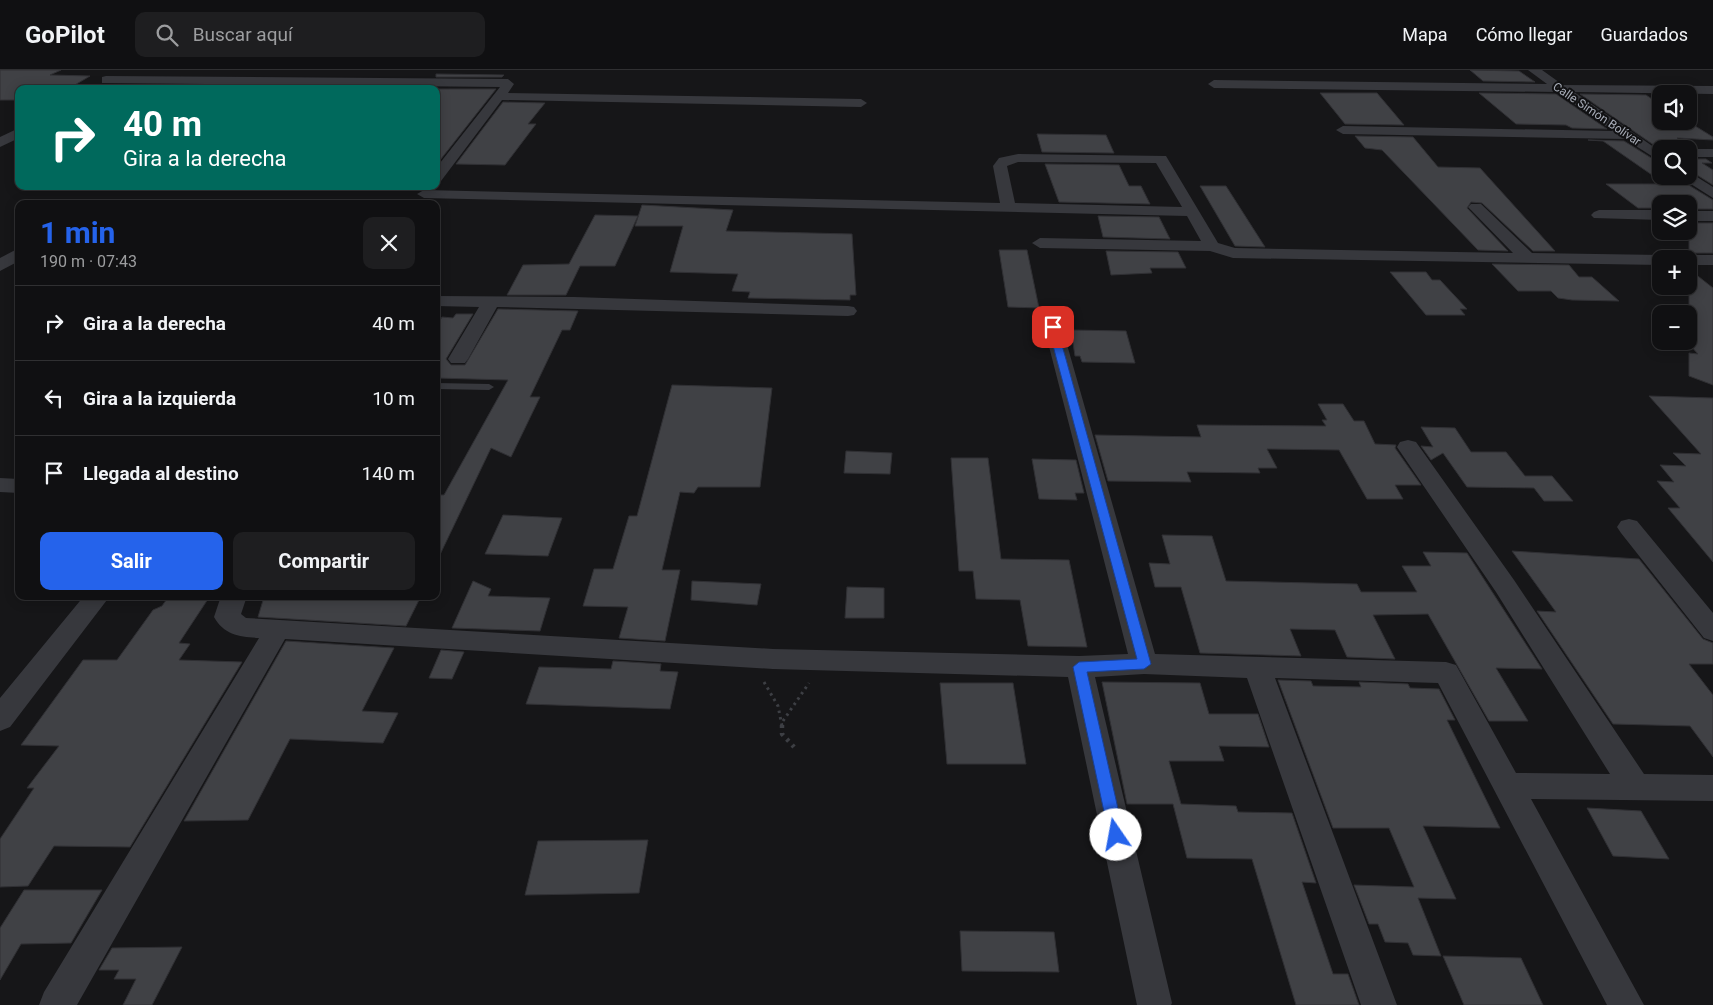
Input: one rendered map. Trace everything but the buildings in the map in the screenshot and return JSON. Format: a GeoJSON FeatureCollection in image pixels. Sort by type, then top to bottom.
{"type":"FeatureCollection","features":[{"type":"Feature","properties":{"kind":"street"},"geometry":{"type":"LineString","coordinates":[[122,70],[102,82],[508,83]]}},
{"type":"Feature","properties":{"kind":"street"},"geometry":{"type":"LineString","coordinates":[[440,173],[518,70]]}},
{"type":"Feature","properties":{"kind":"street","name":"Calle Simón Bolívar"},"geometry":{"type":"LineString","coordinates":[[1534,70],[1627,135],[1652,150]]}},
{"type":"Feature","properties":{"kind":"street"},"geometry":{"type":"LineString","coordinates":[[1330,73],[1343,85]]}},
{"type":"Feature","properties":{"kind":"street"},"geometry":{"type":"LineString","coordinates":[[1214,84],[1713,90]]}},
{"type":"Feature","properties":{"kind":"street"},"geometry":{"type":"LineString","coordinates":[[498,96],[861,103]]}},
{"type":"Feature","properties":{"kind":"street"},"geometry":{"type":"LineString","coordinates":[[1343,130],[1627,135]]}},
{"type":"Feature","properties":{"kind":"street"},"geometry":{"type":"LineString","coordinates":[[0,143],[15,134]]}},
{"type":"Feature","properties":{"kind":"street"},"geometry":{"type":"LineString","coordinates":[[1697,153],[1713,153]]}},
{"type":"Feature","properties":{"kind":"street"},"geometry":{"type":"LineString","coordinates":[[1008,208],[1000,166],[1004,161],[1018,158],[1161,159],[1212,246]]}},
{"type":"Feature","properties":{"kind":"street"},"geometry":{"type":"LineString","coordinates":[[1697,182],[1713,194]]}},
{"type":"Feature","properties":{"kind":"street"},"geometry":{"type":"LineString","coordinates":[[423,195],[1192,212]]}},
{"type":"Feature","properties":{"kind":"street"},"geometry":{"type":"LineString","coordinates":[[1476,207],[1528,258]]}},
{"type":"Feature","properties":{"kind":"street"},"geometry":{"type":"LineString","coordinates":[[1599,215],[1652,215]]}},
{"type":"Feature","properties":{"kind":"street"},"geometry":{"type":"LineString","coordinates":[[1697,216],[1713,216]]}},
{"type":"Feature","properties":{"kind":"street"},"geometry":{"type":"LineString","coordinates":[[1040,243],[1212,246],[1233,254],[1652,260]]}},
{"type":"Feature","properties":{"kind":"street"},"geometry":{"type":"LineString","coordinates":[[0,266],[15,256]]}},
{"type":"Feature","properties":{"kind":"street"},"geometry":{"type":"LineString","coordinates":[[1697,260],[1713,260]]}},
{"type":"Feature","properties":{"kind":"street"},"geometry":{"type":"LineString","coordinates":[[440,301],[574,302],[848,311]]}},
{"type":"Feature","properties":{"kind":"street"},"geometry":{"type":"LineString","coordinates":[[458,359],[491,301]]}},
{"type":"Feature","properties":{"kind":"street"},"geometry":{"type":"LineString","coordinates":[[1053,327],[1144,664]]}},
{"type":"Feature","properties":{"kind":"street"},"geometry":{"type":"LineString","coordinates":[[1408,447],[1505,586],[1634,786]]}},
{"type":"Feature","properties":{"kind":"street"},"geometry":{"type":"LineString","coordinates":[[0,485],[15,486]]}},
{"type":"Feature","properties":{"kind":"street"},"geometry":{"type":"LineString","coordinates":[[1629,527],[1713,631]]}},
{"type":"Feature","properties":{"kind":"street"},"geometry":{"type":"LineString","coordinates":[[0,719],[95,600]]}},
{"type":"Feature","properties":{"kind":"street"},"geometry":{"type":"LineString","coordinates":[[233,600],[227,617],[232,623],[240,626],[746,657],[827,661],[1079,667],[1144,664],[1446,673],[1626,1005]]}},
{"type":"Feature","properties":{"kind":"street"},"geometry":{"type":"LineString","coordinates":[[57,1005],[278,628]]}},
{"type":"Feature","properties":{"kind":"street"},"geometry":{"type":"LineString","coordinates":[[1079,667],[1154,1003]]}},
{"type":"Feature","properties":{"kind":"street"},"geometry":{"type":"LineString","coordinates":[[1257,667],[1380,1005]]}},
{"type":"Feature","properties":{"kind":"street"},"geometry":{"type":"LineString","coordinates":[[1506,786],[1713,788]]}},
{"type":"Feature","properties":{"kind":"lane"},"geometry":{"type":"LineString","coordinates":[[440,386],[490,387]]}},
{"type":"Feature","properties":{"kind":"path"},"geometry":{"type":"LineString","coordinates":[[746,657],[777,702],[782,721],[782,734],[794,747]]}},
{"type":"Feature","properties":{"kind":"path"},"geometry":{"type":"LineString","coordinates":[[782,721],[827,661]]}},
{"type":"Feature","properties":{"kind":"route"},"geometry":{"type":"LineString","coordinates":[[1053,327],[1144,664],[1079,667],[1116,835]]}}]}
